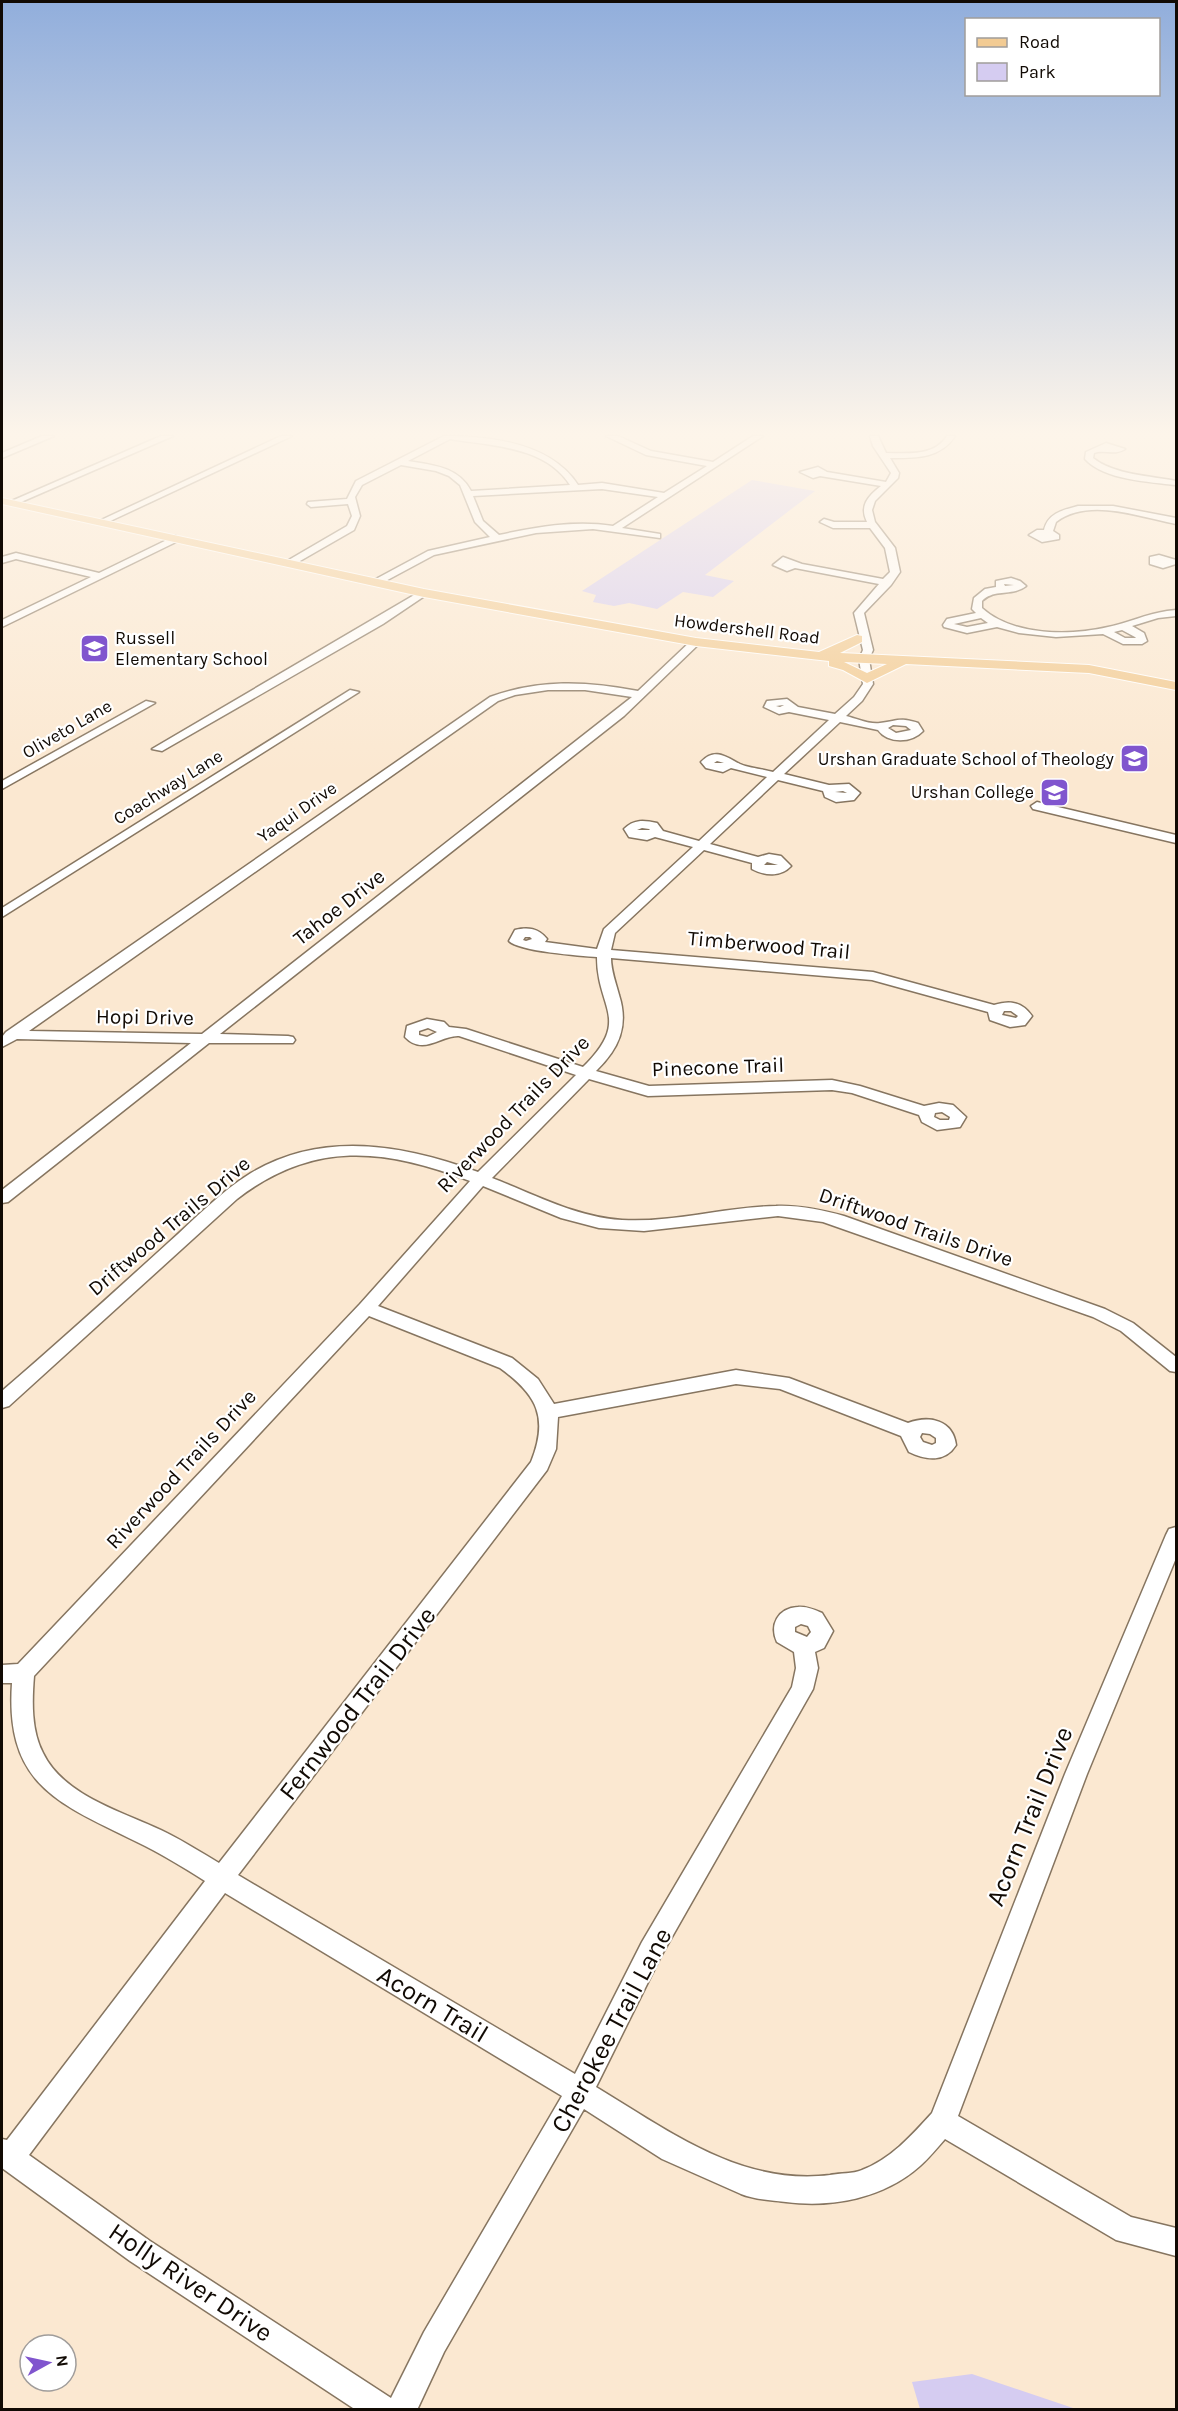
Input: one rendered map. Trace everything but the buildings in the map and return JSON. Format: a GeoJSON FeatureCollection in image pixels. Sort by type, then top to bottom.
{"type":"FeatureCollection","features":[{"type":"Feature","properties":{"kind":"main road","name":"Howdershell Road"},"geometry":{"type":"LineString","coordinates":[[221,549],[424,592],[696,642],[811,656],[1079,668],[1144,678],[1176,686]]}},
{"type":"Feature","properties":{"kind":"main road"},"geometry":{"type":"LineString","coordinates":[[811,656],[841,649],[862,639],[880,649],[911,660]]}},
{"type":"Feature","properties":{"kind":"main road"},"geometry":{"type":"LineString","coordinates":[[811,656],[848,667],[867,680],[885,668],[911,660]]}},
{"type":"Feature","properties":{"kind":"main road"},"geometry":{"type":"LineString","coordinates":[[1144,678],[1176,679]]}},
{"type":"Feature","properties":{"kind":"street"},"geometry":{"type":"LineString","coordinates":[[2,624],[156,549]]}},
{"type":"Feature","properties":{"kind":"street"},"geometry":{"type":"LineString","coordinates":[[290,563],[315,549]]}},
{"type":"Feature","properties":{"kind":"street"},"geometry":{"type":"LineString","coordinates":[[378,582],[406,564],[431,553],[451,549]]}},
{"type":"Feature","properties":{"kind":"street"},"geometry":{"type":"LineString","coordinates":[[603,952],[609,932],[858,699],[868,684],[864,659],[858,651],[862,639],[860,622],[862,608],[888,583],[895,572],[893,556],[889,549]]}},
{"type":"Feature","properties":{"kind":"street"},"geometry":{"type":"LineString","coordinates":[[2,560],[16,556],[101,576]]}},
{"type":"Feature","properties":{"kind":"street"},"geometry":{"type":"LineString","coordinates":[[796,566],[888,583]]}},
{"type":"Feature","properties":{"kind":"street"},"geometry":{"type":"LineString","coordinates":[[1000,588],[984,593],[977,600],[977,609],[982,615],[997,624],[1040,633],[1105,631],[1149,616],[1174,613]]}},
{"type":"Feature","properties":{"kind":"street"},"geometry":{"type":"LineString","coordinates":[[158,749],[379,622],[424,592]]}},
{"type":"Feature","properties":{"kind":"street"},"geometry":{"type":"LineString","coordinates":[[1150,604],[1160,605],[1174,613]]}},
{"type":"Feature","properties":{"kind":"street"},"geometry":{"type":"LineString","coordinates":[[1140,608],[1149,616]]}},
{"type":"Feature","properties":{"kind":"street"},"geometry":{"type":"LineString","coordinates":[[982,615],[951,621],[948,625],[967,630],[997,624]]}},
{"type":"Feature","properties":{"kind":"street"},"geometry":{"type":"LineString","coordinates":[[1105,631],[1123,641],[1142,641],[1140,635],[1123,626]]}},
{"type":"Feature","properties":{"kind":"street","name":"Tahoe Drive"},"geometry":{"type":"LineString","coordinates":[[2,1198],[640,695],[696,642]]}},
{"type":"Feature","properties":{"kind":"street","name":"Yaqui Drive"},"geometry":{"type":"LineString","coordinates":[[5,1038],[495,699],[525,688],[548,686],[599,688],[640,695]]}},
{"type":"Feature","properties":{"kind":"street","name":"Coachway Lane"},"geometry":{"type":"LineString","coordinates":[[3,910],[354,692]]}},
{"type":"Feature","properties":{"kind":"street","name":"Oliveto Lane"},"geometry":{"type":"LineString","coordinates":[[2,786],[150,703]]}},
{"type":"Feature","properties":{"kind":"street"},"geometry":{"type":"LineString","coordinates":[[792,709],[882,727]]}},
{"type":"Feature","properties":{"kind":"street"},"geometry":{"type":"LineString","coordinates":[[730,765],[829,789]]}},
{"type":"Feature","properties":{"kind":"street"},"geometry":{"type":"LineString","coordinates":[[1037,806],[1176,839]]}},
{"type":"Feature","properties":{"kind":"street"},"geometry":{"type":"LineString","coordinates":[[655,833],[759,861]]}},
{"type":"Feature","properties":{"kind":"street","name":"Timberwood Trail"},"geometry":{"type":"LineString","coordinates":[[536,944],[546,948],[873,976],[995,1010]]}},
{"type":"Feature","properties":{"kind":"street","name":"Riverwood Trails Drive"},"geometry":{"type":"LineString","coordinates":[[12,1674],[366,1308],[480,1180],[587,1073],[614,1041],[619,1014],[603,970],[603,952]]}},
{"type":"Feature","properties":{"kind":"street","name":"Pinecone Trail"},"geometry":{"type":"LineString","coordinates":[[445,1031],[461,1032],[627,1086],[664,1093],[832,1085],[855,1089],[926,1112]]}},
{"type":"Feature","properties":{"kind":"street","name":"Hopi Drive"},"geometry":{"type":"LineString","coordinates":[[5,1038],[288,1040]]}},
{"type":"Feature","properties":{"kind":"street","name":"Driftwood Trails Drive"},"geometry":{"type":"LineString","coordinates":[[2,1401],[219,1207],[270,1170],[316,1155],[359,1150],[408,1155],[480,1180],[568,1215],[627,1227],[676,1224],[776,1211],[804,1212],[838,1220],[1099,1313],[1127,1327],[1176,1365]]}},
{"type":"Feature","properties":{"kind":"street"},"geometry":{"type":"LineString","coordinates":[[366,1308],[506,1363],[521,1373],[544,1399],[550,1412],[736,1377],[782,1383],[911,1432]]}},
{"type":"Feature","properties":{"kind":"street","name":"Fernwood Trail Drive"},"geometry":{"type":"LineString","coordinates":[[6,2155],[540,1465],[549,1446],[550,1412]]}},
{"type":"Feature","properties":{"kind":"street","name":"Acorn Trail Drive"},"geometry":{"type":"LineString","coordinates":[[942,2122],[1076,1774],[1176,1535]]}},
{"type":"Feature","properties":{"kind":"street","name":"Cherokee Trail Lane"},"geometry":{"type":"LineString","coordinates":[[401,2409],[434,2342],[580,2091],[651,1950],[802,1689],[807,1668],[804,1647]]}},
{"type":"Feature","properties":{"kind":"street","name":"Acorn Trail"},"geometry":{"type":"LineString","coordinates":[[12,1674],[25,1734],[33,1757],[51,1783],[173,1848],[221,1879],[580,2091],[672,2149],[751,2184],[808,2191],[866,2184],[910,2157],[942,2122]]}},
{"type":"Feature","properties":{"kind":"street"},"geometry":{"type":"LineString","coordinates":[[942,2122],[1126,2230],[1176,2242]]}},
{"type":"Feature","properties":{"kind":"street","name":"Holly River Drive"},"geometry":{"type":"LineString","coordinates":[[6,2155],[140,2251],[383,2409]]}},
{"type":"Feature","properties":{"kind":"green space"},"geometry":{"type":"Polygon","coordinates":[[[647,549],[740,549],[705,575],[734,581],[713,597],[683,592],[657,609],[629,603],[614,606],[593,602],[596,595],[582,591],[647,549]]]}},
{"type":"Feature","properties":{"kind":"green space"},"geometry":{"type":"Polygon","coordinates":[[[972,2374],[1076,2409],[920,2409],[912,2382],[972,2374]]]}},
{"type":"Feature","properties":{"kind":"place","name":"Russell Elementary School"},"geometry":{"type":"Point","coordinates":[94,648]}},
{"type":"Feature","properties":{"kind":"place","name":"Urshan Graduate School of Theology"},"geometry":{"type":"Point","coordinates":[1135,759]}},
{"type":"Feature","properties":{"kind":"place","name":"Urshan College"},"geometry":{"type":"Point","coordinates":[1055,792]}}]}
